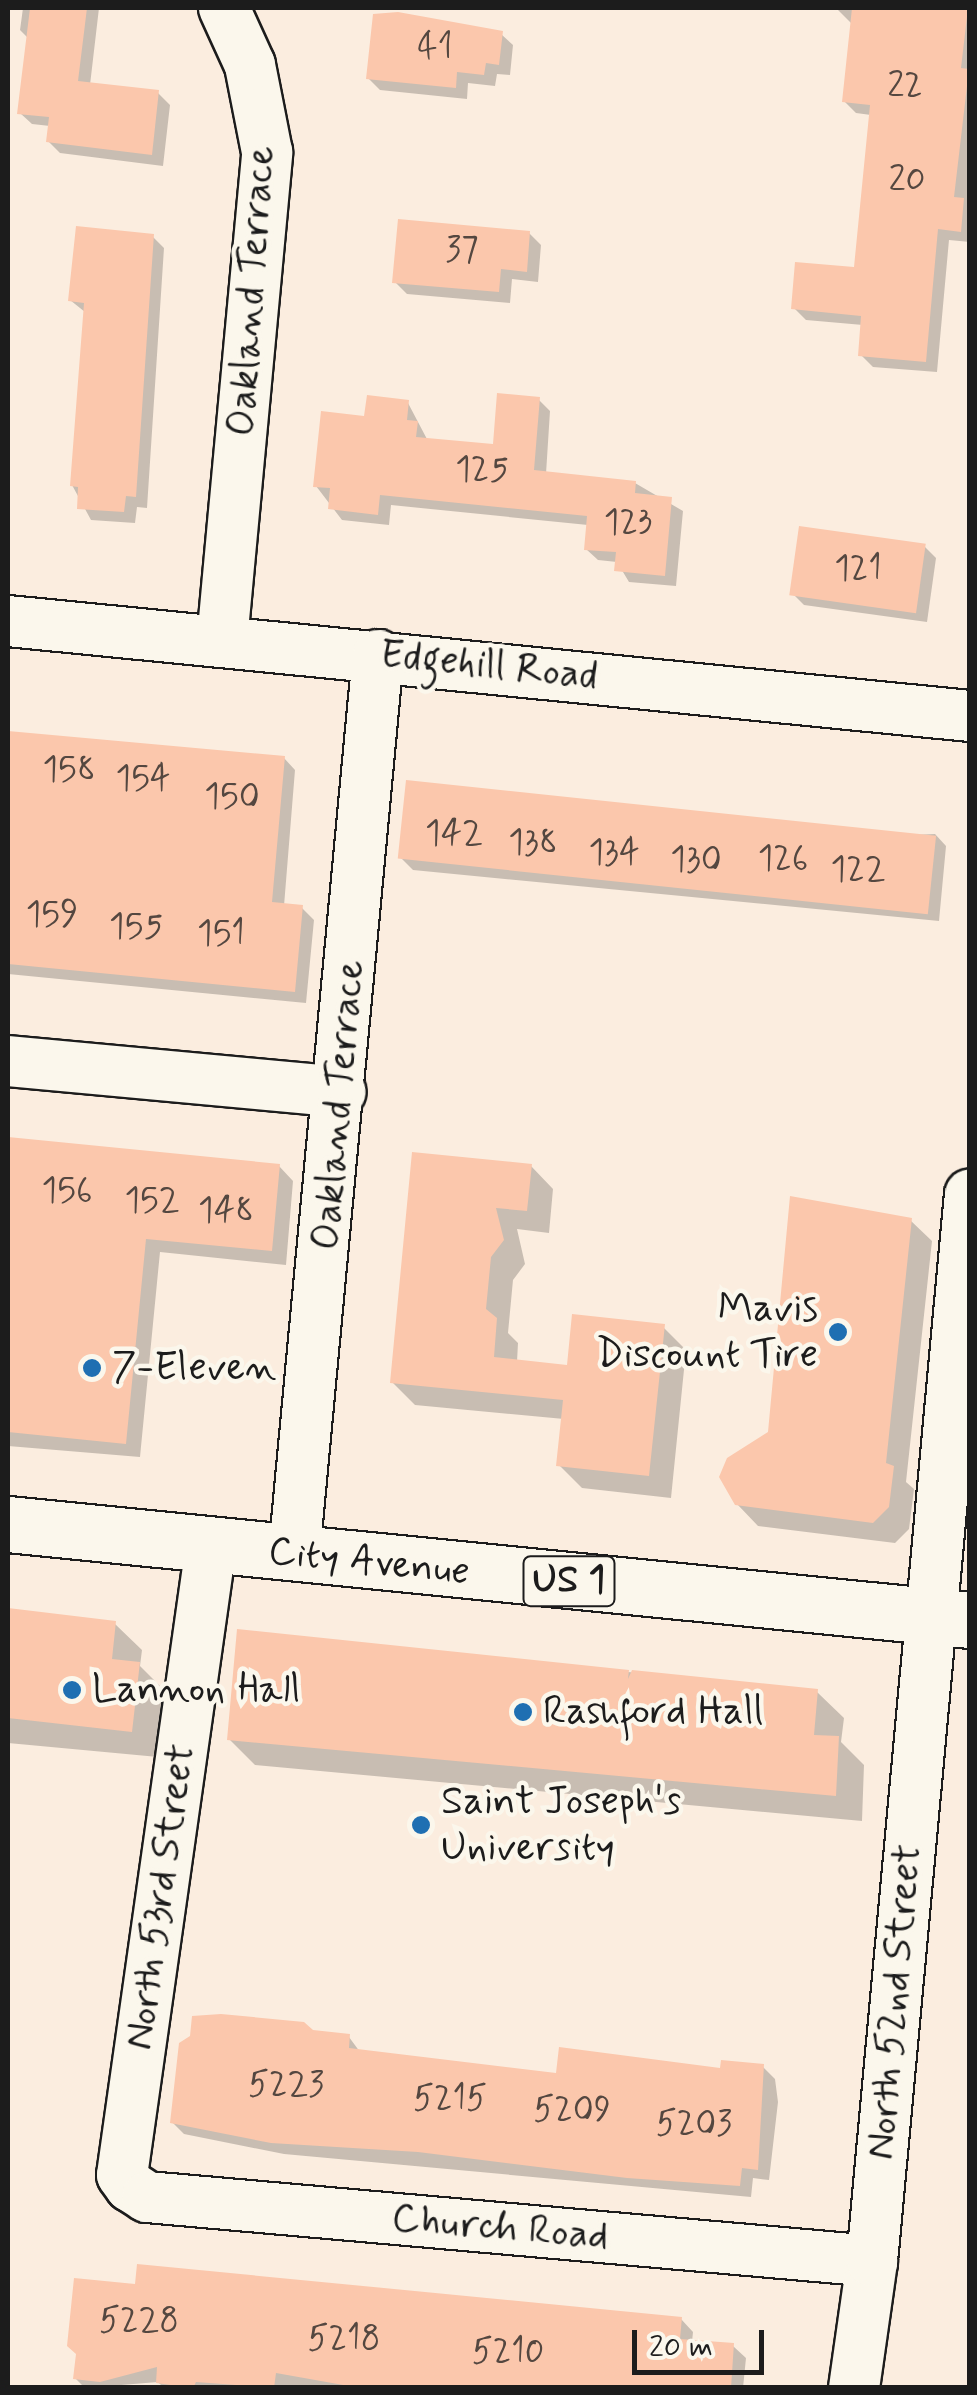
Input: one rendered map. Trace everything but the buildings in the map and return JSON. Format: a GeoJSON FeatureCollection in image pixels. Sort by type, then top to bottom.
{"type":"FeatureCollection","features":[{"type":"Feature","properties":{"kind":"highway","name":"City Avenue"},"geometry":{"type":"LineString","coordinates":[[8,1524],[948,1618]]}},
{"type":"Feature","properties":{"kind":"street","name":"Oakland Terrace"},"geometry":{"type":"LineString","coordinates":[[222,641],[266,152],[250,65],[224,8]]}},
{"type":"Feature","properties":{"kind":"street","name":"Edgehill Road"},"geometry":{"type":"LineString","coordinates":[[8,621],[970,716]]}},
{"type":"Feature","properties":{"kind":"street","name":"Oakland Terrace"},"geometry":{"type":"LineString","coordinates":[[294,1554],[341,1092],[378,655]]}},
{"type":"Feature","properties":{"kind":"street"},"geometry":{"type":"LineString","coordinates":[[8,1061],[341,1092]]}},
{"type":"Feature","properties":{"kind":"street","name":"North 52nd Street"},"geometry":{"type":"LineString","coordinates":[[854,2388],[948,1618],[970,1194]]}},
{"type":"Feature","properties":{"kind":"street","name":"North 53rd Street"},"geometry":{"type":"LineString","coordinates":[[130,2186],[122,2174],[211,1546]]}},
{"type":"Feature","properties":{"kind":"street","name":"Church Road"},"geometry":{"type":"LineString","coordinates":[[130,2186],[147,2197],[872,2261]]}},
{"type":"Feature","properties":{"kind":"place","name":"Mavis Discount Tire"},"geometry":{"type":"Point","coordinates":[838,1332]}},
{"type":"Feature","properties":{"kind":"place","name":"7-Eleven"},"geometry":{"type":"Point","coordinates":[92,1368]}},
{"type":"Feature","properties":{"kind":"place","name":"Lannon Hall"},"geometry":{"type":"Point","coordinates":[72,1690]}},
{"type":"Feature","properties":{"kind":"place","name":"Rashford Hall"},"geometry":{"type":"Point","coordinates":[523,1712]}},
{"type":"Feature","properties":{"kind":"place","name":"Saint Joseph's University"},"geometry":{"type":"Point","coordinates":[421,1825]}}]}
